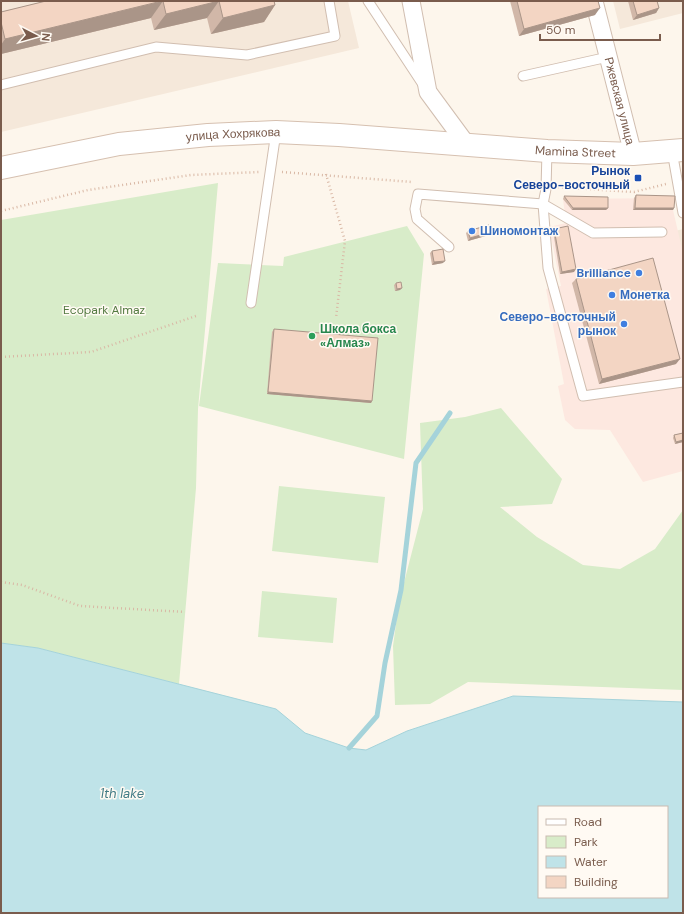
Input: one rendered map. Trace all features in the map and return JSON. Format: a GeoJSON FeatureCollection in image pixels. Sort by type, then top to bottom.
{"type":"FeatureCollection","features":[{"type":"Feature","properties":{"kind":"main road","name":"улица Хохрякова"},"geometry":{"type":"LineString","coordinates":[[1,168],[118,144],[208,135],[276,132],[467,145]]}},
{"type":"Feature","properties":{"kind":"main road","name":"Mamina Street"},"geometry":{"type":"LineString","coordinates":[[467,145],[547,151],[633,154],[678,151]]}},
{"type":"Feature","properties":{"kind":"street"},"geometry":{"type":"LineString","coordinates":[[411,1],[428,92],[467,145]]}},
{"type":"Feature","properties":{"kind":"street","name":"Ржевская улица"},"geometry":{"type":"LineString","coordinates":[[594,1],[633,154]]}},
{"type":"Feature","properties":{"kind":"lane"},"geometry":{"type":"LineString","coordinates":[[1,85],[156,47],[247,55],[335,36],[328,1]]}},
{"type":"Feature","properties":{"kind":"lane"},"geometry":{"type":"LineString","coordinates":[[368,1],[428,92]]}},
{"type":"Feature","properties":{"kind":"lane"},"geometry":{"type":"LineString","coordinates":[[523,76],[608,57]]}},
{"type":"Feature","properties":{"kind":"lane"},"geometry":{"type":"LineString","coordinates":[[251,303],[276,132]]}},
{"type":"Feature","properties":{"kind":"lane"},"geometry":{"type":"LineString","coordinates":[[547,151],[546,189],[543,204],[548,268],[583,396],[683,382]]}},
{"type":"Feature","properties":{"kind":"lane"},"geometry":{"type":"LineString","coordinates":[[678,151],[677,181],[683,213]]}},
{"type":"Feature","properties":{"kind":"lane"},"geometry":{"type":"LineString","coordinates":[[449,247],[417,219],[415,210],[418,194],[543,204],[593,233],[662,232]]}},
{"type":"Feature","properties":{"kind":"path"},"geometry":{"type":"LineString","coordinates":[[1,210],[88,190],[191,175],[271,171],[326,174],[415,183]]}},
{"type":"Feature","properties":{"kind":"path"},"geometry":{"type":"LineString","coordinates":[[326,174],[345,241],[336,318]]}},
{"type":"Feature","properties":{"kind":"path"},"geometry":{"type":"LineString","coordinates":[[546,189],[562,187],[634,192],[677,181]]}},
{"type":"Feature","properties":{"kind":"path"},"geometry":{"type":"LineString","coordinates":[[1,357],[91,352],[196,316]]}},
{"type":"Feature","properties":{"kind":"path"},"geometry":{"type":"LineString","coordinates":[[1,582],[22,585],[80,606],[185,612]]}},
{"type":"Feature","properties":{"kind":"shaded area"},"geometry":{"type":"Polygon","coordinates":[[[1,1],[348,1],[359,48],[1,132],[1,1]]]}},
{"type":"Feature","properties":{"kind":"shaded area"},"geometry":{"type":"Polygon","coordinates":[[[613,1],[683,1],[683,13],[620,29],[613,1]]]}},
{"type":"Feature","properties":{"kind":"shaded area"},"geometry":{"type":"Polygon","coordinates":[[[673,198],[673,210],[683,253],[683,471],[643,482],[610,430],[575,429],[565,420],[558,386],[564,384],[546,289],[561,286],[549,227],[566,223],[563,199],[673,198]]]}},
{"type":"Feature","properties":{"kind":"shaded area"},"geometry":{"type":"Polygon","coordinates":[[[683,229],[683,263],[675,231],[683,229]]]}},
{"type":"Feature","properties":{"kind":"green space","name":"Ecopark Almaz"},"geometry":{"type":"Polygon","coordinates":[[[218,183],[198,409],[196,488],[179,684],[38,648],[1,643],[1,220],[218,183]]]}},
{"type":"Feature","properties":{"kind":"green space","name":"Школа бокса «Алмаз»"},"geometry":{"type":"Polygon","coordinates":[[[407,226],[424,254],[404,459],[199,406],[218,263],[283,266],[284,257],[407,226]]]}},
{"type":"Feature","properties":{"kind":"green space"},"geometry":{"type":"Polygon","coordinates":[[[501,408],[562,479],[552,504],[500,507],[537,537],[583,565],[620,569],[655,549],[683,510],[683,690],[468,682],[430,704],[395,705],[393,646],[399,602],[423,509],[420,423],[465,417],[501,408]]]}},
{"type":"Feature","properties":{"kind":"green space"},"geometry":{"type":"Polygon","coordinates":[[[279,486],[385,497],[378,563],[272,551],[279,486]]]}},
{"type":"Feature","properties":{"kind":"green space"},"geometry":{"type":"Polygon","coordinates":[[[262,591],[337,598],[333,643],[258,637],[262,591]]]}},
{"type":"Feature","properties":{"kind":"water","name":"1th lake"},"geometry":{"type":"Polygon","coordinates":[[[1,643],[38,648],[276,709],[305,733],[349,748],[366,750],[407,731],[513,696],[683,702],[683,913],[1,913],[1,643]]]}},
{"type":"Feature","properties":{"kind":"building"},"geometry":{"type":"Polygon","coordinates":[[[46,1],[162,1],[5,39],[1,22],[1,12],[46,1]]]}},
{"type":"Feature","properties":{"kind":"building"},"geometry":{"type":"Polygon","coordinates":[[[163,1],[219,1],[166,14],[163,1]]]}},
{"type":"Feature","properties":{"kind":"building"},"geometry":{"type":"Polygon","coordinates":[[[219,1],[274,1],[275,5],[223,18],[219,1]]]}},
{"type":"Feature","properties":{"kind":"building"},"geometry":{"type":"Polygon","coordinates":[[[517,1],[598,1],[600,8],[524,29],[517,1]]]}},
{"type":"Feature","properties":{"kind":"building"},"geometry":{"type":"Polygon","coordinates":[[[633,1],[657,1],[659,8],[637,15],[633,1]]]}},
{"type":"Feature","properties":{"kind":"building"},"geometry":{"type":"Polygon","coordinates":[[[636,195],[675,196],[674,208],[635,208],[636,195]]]}},
{"type":"Feature","properties":{"kind":"building"},"geometry":{"type":"Polygon","coordinates":[[[564,196],[608,197],[608,208],[573,208],[564,196]]]}},
{"type":"Feature","properties":{"kind":"building"},"geometry":{"type":"Polygon","coordinates":[[[489,225],[491,232],[470,238],[468,231],[489,225]]]}},
{"type":"Feature","properties":{"kind":"building"},"geometry":{"type":"Polygon","coordinates":[[[568,226],[576,269],[562,272],[554,229],[568,226]]]}},
{"type":"Feature","properties":{"kind":"building"},"geometry":{"type":"Polygon","coordinates":[[[443,249],[445,261],[434,262],[432,251],[443,249]]]}},
{"type":"Feature","properties":{"kind":"building","name":"Северо-восточный рынок"},"geometry":{"type":"Polygon","coordinates":[[[653,258],[680,359],[602,379],[576,279],[653,258]]]}},
{"type":"Feature","properties":{"kind":"building"},"geometry":{"type":"Polygon","coordinates":[[[401,282],[402,288],[397,289],[396,283],[401,282]]]}},
{"type":"Feature","properties":{"kind":"building"},"geometry":{"type":"Polygon","coordinates":[[[274,329],[378,338],[372,401],[268,392],[274,329]]]}},
{"type":"Feature","properties":{"kind":"building"},"geometry":{"type":"Polygon","coordinates":[[[683,433],[683,440],[676,442],[674,435],[683,433]]]}},
{"type":"Feature","properties":{"kind":"waterway"},"geometry":{"type":"LineString","coordinates":[[349,748],[377,716],[385,663],[401,590],[416,463],[450,413]]}},
{"type":"Feature","properties":{"kind":"place","name":"Рынок Северо-восточный"},"geometry":{"type":"Point","coordinates":[638,178]}},
{"type":"Feature","properties":{"kind":"place","name":"Шиномонтаж"},"geometry":{"type":"Point","coordinates":[472,231]}},
{"type":"Feature","properties":{"kind":"place","name":"Brilliance"},"geometry":{"type":"Point","coordinates":[639,273]}},
{"type":"Feature","properties":{"kind":"place","name":"Монетка"},"geometry":{"type":"Point","coordinates":[612,295]}},
{"type":"Feature","properties":{"kind":"place","name":"Северо-восточный рынок"},"geometry":{"type":"Point","coordinates":[624,324]}},
{"type":"Feature","properties":{"kind":"place","name":"Школа бокса «Алмаз»"},"geometry":{"type":"Point","coordinates":[312,336]}}]}
